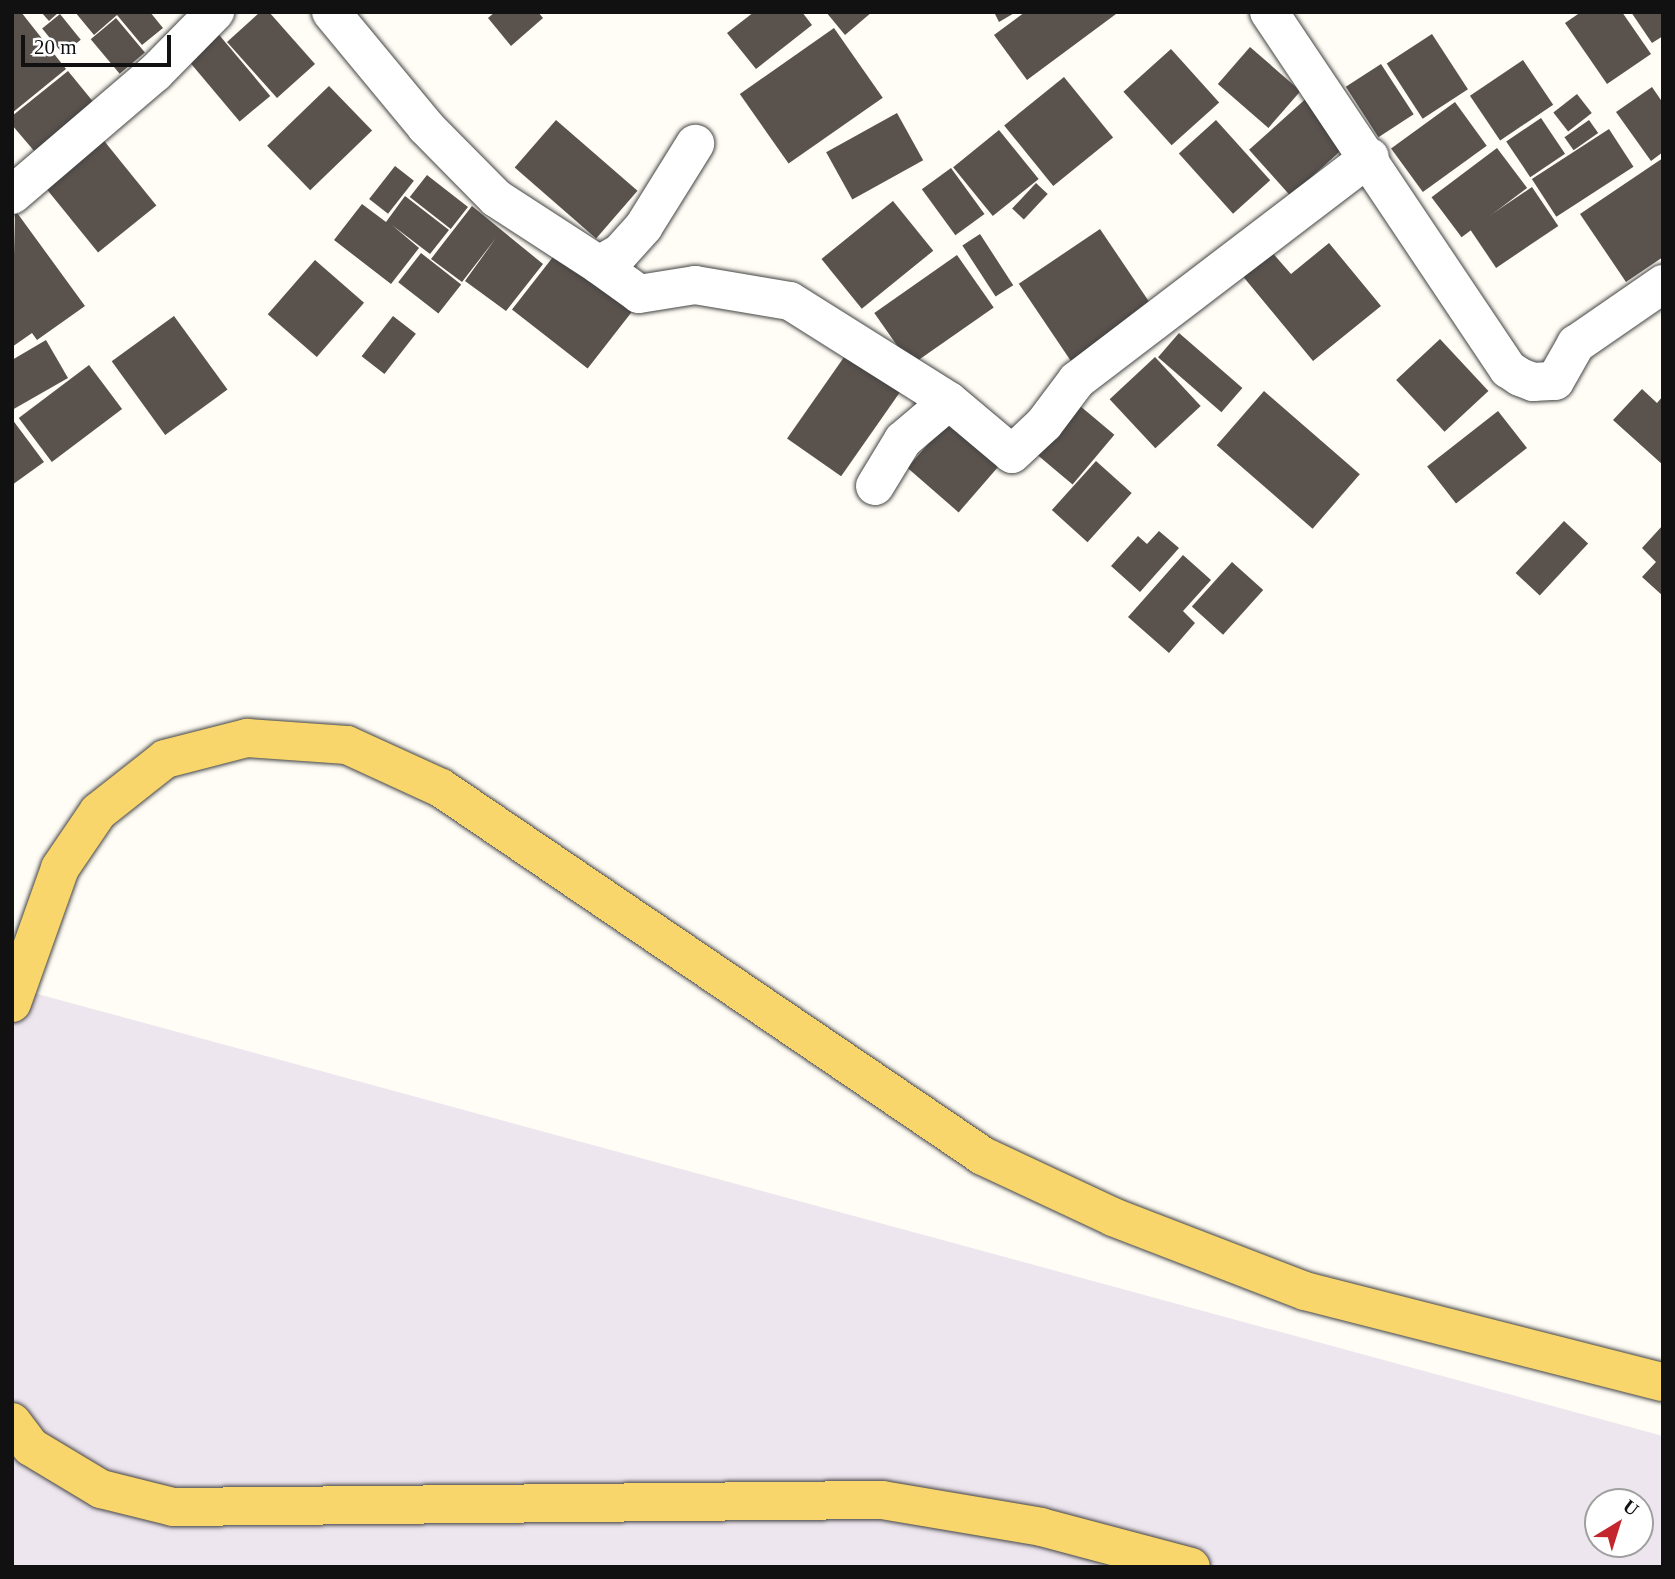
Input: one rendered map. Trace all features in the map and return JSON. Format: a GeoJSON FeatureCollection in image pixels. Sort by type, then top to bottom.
{"type":"FeatureCollection","features":[{"type":"Feature","properties":{"kind":"main road"},"geometry":{"type":"LineString","coordinates":[[12,1003],[60,868],[98,812],[165,760],[247,738],[347,745],[441,788],[983,1156],[1113,1217],[1305,1291],[1663,1382]]}},
{"type":"Feature","properties":{"kind":"main road"},"geometry":{"type":"LineString","coordinates":[[12,1422],[32,1447],[101,1489],[173,1507],[882,1500],[1041,1527],[1191,1567]]}},
{"type":"Feature","properties":{"kind":"street"},"geometry":{"type":"LineString","coordinates":[[18,179],[155,73],[215,12]]}},
{"type":"Feature","properties":{"kind":"street"},"geometry":{"type":"LineString","coordinates":[[331,12],[426,127],[496,198],[639,294],[695,285],[790,302],[949,401],[1012,454],[1044,424],[1077,380],[1370,157]]}},
{"type":"Feature","properties":{"kind":"street"},"geometry":{"type":"LineString","coordinates":[[1269,12],[1370,157],[1508,369],[1533,382],[1555,381],[1576,344],[1663,284]]}},
{"type":"Feature","properties":{"kind":"street"},"geometry":{"type":"LineString","coordinates":[[598,265],[620,253],[644,226],[695,144]]}},
{"type":"Feature","properties":{"kind":"street"},"geometry":{"type":"LineString","coordinates":[[875,486],[904,440],[949,401]]}},
{"type":"Feature","properties":{"kind":"shaded area"},"geometry":{"type":"Polygon","coordinates":[[[12,987],[1663,1436],[1663,1567],[12,1567],[12,987]]]}},
{"type":"Feature","properties":{"kind":"building"},"geometry":{"type":"Polygon","coordinates":[[[12,12],[21,12],[66,69],[12,113],[12,12]]]}},
{"type":"Feature","properties":{"kind":"building"},"geometry":{"type":"Polygon","coordinates":[[[41,12],[59,12],[49,21],[41,12]]]}},
{"type":"Feature","properties":{"kind":"building"},"geometry":{"type":"Polygon","coordinates":[[[75,12],[150,12],[163,28],[142,45],[117,15],[94,35],[75,12]]]}},
{"type":"Feature","properties":{"kind":"building"},"geometry":{"type":"Polygon","coordinates":[[[260,12],[269,12],[315,64],[277,98],[227,42],[260,12]]]}},
{"type":"Feature","properties":{"kind":"building"},"geometry":{"type":"Polygon","coordinates":[[[495,12],[538,12],[543,18],[511,46],[488,18],[495,12]]]}},
{"type":"Feature","properties":{"kind":"building"},"geometry":{"type":"Polygon","coordinates":[[[754,12],[802,12],[812,25],[756,69],[727,33],[754,12]]]}},
{"type":"Feature","properties":{"kind":"building"},"geometry":{"type":"Polygon","coordinates":[[[826,12],[872,12],[845,35],[826,12]]]}},
{"type":"Feature","properties":{"kind":"building"},"geometry":{"type":"Polygon","coordinates":[[[994,12],[1016,12],[999,22],[994,12]]]}},
{"type":"Feature","properties":{"kind":"building"},"geometry":{"type":"Polygon","coordinates":[[[1025,12],[1116,14],[1027,80],[994,35],[1025,12]]]}},
{"type":"Feature","properties":{"kind":"building"},"geometry":{"type":"Polygon","coordinates":[[[1581,12],[1622,12],[1651,54],[1607,84],[1565,23],[1581,12]]]}},
{"type":"Feature","properties":{"kind":"building"},"geometry":{"type":"Polygon","coordinates":[[[1631,12],[1662,12],[1663,36],[1652,43],[1631,12]]]}},
{"type":"Feature","properties":{"kind":"building"},"geometry":{"type":"Polygon","coordinates":[[[60,14],[81,40],[63,54],[42,28],[60,14]]]}},
{"type":"Feature","properties":{"kind":"building"},"geometry":{"type":"Polygon","coordinates":[[[116,18],[145,52],[120,74],[91,39],[116,18]]]}},
{"type":"Feature","properties":{"kind":"building"},"geometry":{"type":"Polygon","coordinates":[[[834,28],[883,98],[789,164],[740,94],[834,28]]]}},
{"type":"Feature","properties":{"kind":"building"},"geometry":{"type":"Polygon","coordinates":[[[215,30],[270,96],[240,122],[184,56],[215,30]]]}},
{"type":"Feature","properties":{"kind":"building"},"geometry":{"type":"Polygon","coordinates":[[[1432,34],[1468,89],[1423,119],[1387,63],[1432,34]]]}},
{"type":"Feature","properties":{"kind":"building"},"geometry":{"type":"Polygon","coordinates":[[[1250,47],[1301,91],[1268,128],[1218,84],[1250,47]]]}},
{"type":"Feature","properties":{"kind":"building"},"geometry":{"type":"Polygon","coordinates":[[[1171,49],[1219,103],[1172,145],[1123,92],[1171,49]]]}},
{"type":"Feature","properties":{"kind":"building"},"geometry":{"type":"Polygon","coordinates":[[[1523,60],[1553,105],[1500,141],[1470,96],[1523,60]]]}},
{"type":"Feature","properties":{"kind":"building"},"geometry":{"type":"Polygon","coordinates":[[[1381,64],[1414,114],[1378,137],[1346,87],[1381,64]]]}},
{"type":"Feature","properties":{"kind":"building"},"geometry":{"type":"Polygon","coordinates":[[[68,71],[95,104],[35,152],[12,125],[12,116],[68,71]]]}},
{"type":"Feature","properties":{"kind":"building"},"geometry":{"type":"Polygon","coordinates":[[[1064,77],[1113,138],[1053,186],[1004,125],[1064,77]]]}},
{"type":"Feature","properties":{"kind":"building"},"geometry":{"type":"Polygon","coordinates":[[[329,86],[372,131],[310,190],[267,146],[329,86]]]}},
{"type":"Feature","properties":{"kind":"building"},"geometry":{"type":"Polygon","coordinates":[[[1652,87],[1663,103],[1663,152],[1651,161],[1616,112],[1652,87]]]}},
{"type":"Feature","properties":{"kind":"building"},"geometry":{"type":"Polygon","coordinates":[[[1577,94],[1592,113],[1568,131],[1553,112],[1577,94]]]}},
{"type":"Feature","properties":{"kind":"building"},"geometry":{"type":"Polygon","coordinates":[[[1310,95],[1351,141],[1291,196],[1249,150],[1310,95]]]}},
{"type":"Feature","properties":{"kind":"building"},"geometry":{"type":"Polygon","coordinates":[[[1455,102],[1487,146],[1423,192],[1391,148],[1455,102]]]}},
{"type":"Feature","properties":{"kind":"building"},"geometry":{"type":"Polygon","coordinates":[[[897,113],[923,160],[852,199],[826,152],[897,113]]]}},
{"type":"Feature","properties":{"kind":"building"},"geometry":{"type":"Polygon","coordinates":[[[1541,118],[1565,154],[1530,177],[1506,141],[1541,118]]]}},
{"type":"Feature","properties":{"kind":"building"},"geometry":{"type":"Polygon","coordinates":[[[556,120],[638,191],[596,238],[515,168],[556,120]]]}},
{"type":"Feature","properties":{"kind":"building"},"geometry":{"type":"Polygon","coordinates":[[[1216,120],[1270,180],[1233,214],[1179,153],[1216,120]]]}},
{"type":"Feature","properties":{"kind":"building"},"geometry":{"type":"Polygon","coordinates":[[[1589,120],[1598,133],[1574,150],[1564,137],[1589,120]]]}},
{"type":"Feature","properties":{"kind":"building"},"geometry":{"type":"Polygon","coordinates":[[[1609,129],[1634,167],[1556,217],[1532,179],[1609,129]]]}},
{"type":"Feature","properties":{"kind":"building"},"geometry":{"type":"Polygon","coordinates":[[[999,130],[1039,179],[993,216],[953,167],[999,130]]]}},
{"type":"Feature","properties":{"kind":"building"},"geometry":{"type":"Polygon","coordinates":[[[101,137],[156,205],[98,253],[43,184],[101,137]]]}},
{"type":"Feature","properties":{"kind":"building"},"geometry":{"type":"Polygon","coordinates":[[[1497,148],[1527,188],[1462,237],[1432,197],[1497,148]]]}},
{"type":"Feature","properties":{"kind":"building"},"geometry":{"type":"Polygon","coordinates":[[[1663,158],[1663,257],[1626,282],[1580,214],[1663,158]]]}},
{"type":"Feature","properties":{"kind":"building"},"geometry":{"type":"Polygon","coordinates":[[[395,166],[414,181],[388,214],[369,199],[395,166]]]}},
{"type":"Feature","properties":{"kind":"building"},"geometry":{"type":"Polygon","coordinates":[[[951,168],[985,214],[955,235],[922,189],[951,168]]]}},
{"type":"Feature","properties":{"kind":"building"},"geometry":{"type":"Polygon","coordinates":[[[427,175],[468,207],[451,229],[410,197],[427,175]]]}},
{"type":"Feature","properties":{"kind":"building"},"geometry":{"type":"Polygon","coordinates":[[[1036,183],[1048,194],[1024,220],[1012,209],[1036,183]]]}},
{"type":"Feature","properties":{"kind":"building"},"geometry":{"type":"Polygon","coordinates":[[[1532,187],[1558,226],[1496,268],[1470,229],[1532,187]]]}},
{"type":"Feature","properties":{"kind":"building"},"geometry":{"type":"Polygon","coordinates":[[[405,196],[449,230],[430,254],[392,225],[419,248],[391,284],[334,240],[362,204],[386,222],[405,196]]]}},
{"type":"Feature","properties":{"kind":"building"},"geometry":{"type":"Polygon","coordinates":[[[893,201],[933,251],[862,309],[822,259],[893,201]]]}},
{"type":"Feature","properties":{"kind":"building"},"geometry":{"type":"Polygon","coordinates":[[[472,206],[543,264],[506,311],[465,281],[496,238],[462,282],[431,259],[472,206]]]}},
{"type":"Feature","properties":{"kind":"building"},"geometry":{"type":"Polygon","coordinates":[[[15,210],[85,306],[37,340],[32,333],[12,347],[15,210]]]}},
{"type":"Feature","properties":{"kind":"building"},"geometry":{"type":"Polygon","coordinates":[[[1100,229],[1157,314],[1076,368],[1019,284],[1100,229]]]}},
{"type":"Feature","properties":{"kind":"building"},"geometry":{"type":"Polygon","coordinates":[[[980,234],[1013,285],[996,297],[962,245],[980,234]]]}},
{"type":"Feature","properties":{"kind":"building"},"geometry":{"type":"Polygon","coordinates":[[[1329,243],[1381,306],[1313,361],[1241,274],[1270,250],[1291,274],[1329,243]]]}},
{"type":"Feature","properties":{"kind":"building"},"geometry":{"type":"Polygon","coordinates":[[[560,248],[636,307],[588,369],[512,309],[560,248]]]}},
{"type":"Feature","properties":{"kind":"building"},"geometry":{"type":"Polygon","coordinates":[[[421,253],[461,284],[438,314],[398,282],[421,253]]]}},
{"type":"Feature","properties":{"kind":"building"},"geometry":{"type":"Polygon","coordinates":[[[957,255],[994,307],[911,365],[874,313],[957,255]]]}},
{"type":"Feature","properties":{"kind":"building"},"geometry":{"type":"Polygon","coordinates":[[[315,260],[364,303],[317,357],[268,314],[315,260]]]}},
{"type":"Feature","properties":{"kind":"building"},"geometry":{"type":"Polygon","coordinates":[[[174,316],[227,390],[165,435],[112,361],[174,316]]]}},
{"type":"Feature","properties":{"kind":"building"},"geometry":{"type":"Polygon","coordinates":[[[393,316],[416,334],[384,374],[362,356],[393,316]]]}},
{"type":"Feature","properties":{"kind":"building"},"geometry":{"type":"Polygon","coordinates":[[[1179,333],[1242,388],[1221,412],[1158,357],[1179,333]]]}},
{"type":"Feature","properties":{"kind":"building"},"geometry":{"type":"Polygon","coordinates":[[[1440,339],[1488,391],[1445,432],[1396,380],[1440,339]]]}},
{"type":"Feature","properties":{"kind":"building"},"geometry":{"type":"Polygon","coordinates":[[[46,340],[68,378],[12,410],[12,360],[46,340]]]}},
{"type":"Feature","properties":{"kind":"building"},"geometry":{"type":"Polygon","coordinates":[[[849,350],[903,388],[841,476],[787,438],[849,350]]]}},
{"type":"Feature","properties":{"kind":"building"},"geometry":{"type":"Polygon","coordinates":[[[1155,357],[1201,406],[1155,448],[1110,399],[1155,357]]]}},
{"type":"Feature","properties":{"kind":"building"},"geometry":{"type":"Polygon","coordinates":[[[89,365],[122,409],[52,462],[19,418],[89,365]]]}},
{"type":"Feature","properties":{"kind":"building"},"geometry":{"type":"Polygon","coordinates":[[[1642,389],[1657,403],[1663,396],[1663,465],[1613,420],[1642,389]]]}},
{"type":"Feature","properties":{"kind":"building"},"geometry":{"type":"Polygon","coordinates":[[[1264,391],[1360,474],[1313,529],[1217,445],[1264,391]]]}},
{"type":"Feature","properties":{"kind":"building"},"geometry":{"type":"Polygon","coordinates":[[[1073,400],[1114,435],[1073,485],[1031,450],[1073,400]]]}},
{"type":"Feature","properties":{"kind":"building"},"geometry":{"type":"Polygon","coordinates":[[[1498,411],[1527,448],[1456,503],[1427,466],[1498,411]]]}},
{"type":"Feature","properties":{"kind":"building"},"geometry":{"type":"Polygon","coordinates":[[[12,419],[44,462],[12,485],[12,419]]]}},
{"type":"Feature","properties":{"kind":"building"},"geometry":{"type":"Polygon","coordinates":[[[948,421],[999,466],[959,512],[907,468],[948,421]]]}},
{"type":"Feature","properties":{"kind":"building"},"geometry":{"type":"Polygon","coordinates":[[[1096,461],[1132,493],[1088,542],[1052,510],[1096,461]]]}},
{"type":"Feature","properties":{"kind":"building"},"geometry":{"type":"Polygon","coordinates":[[[1564,521],[1588,544],[1540,595],[1516,573],[1564,521]]]}},
{"type":"Feature","properties":{"kind":"building"},"geometry":{"type":"Polygon","coordinates":[[[1663,525],[1663,596],[1642,577],[1656,562],[1642,548],[1663,525]]]}},
{"type":"Feature","properties":{"kind":"building"},"geometry":{"type":"Polygon","coordinates":[[[1159,531],[1179,548],[1140,592],[1111,566],[1138,536],[1147,544],[1159,531]]]}},
{"type":"Feature","properties":{"kind":"building"},"geometry":{"type":"Polygon","coordinates":[[[1183,555],[1211,580],[1183,611],[1195,623],[1169,653],[1128,617],[1183,555]]]}},
{"type":"Feature","properties":{"kind":"building"},"geometry":{"type":"Polygon","coordinates":[[[1232,562],[1263,590],[1223,635],[1192,607],[1232,562]]]}}]}
